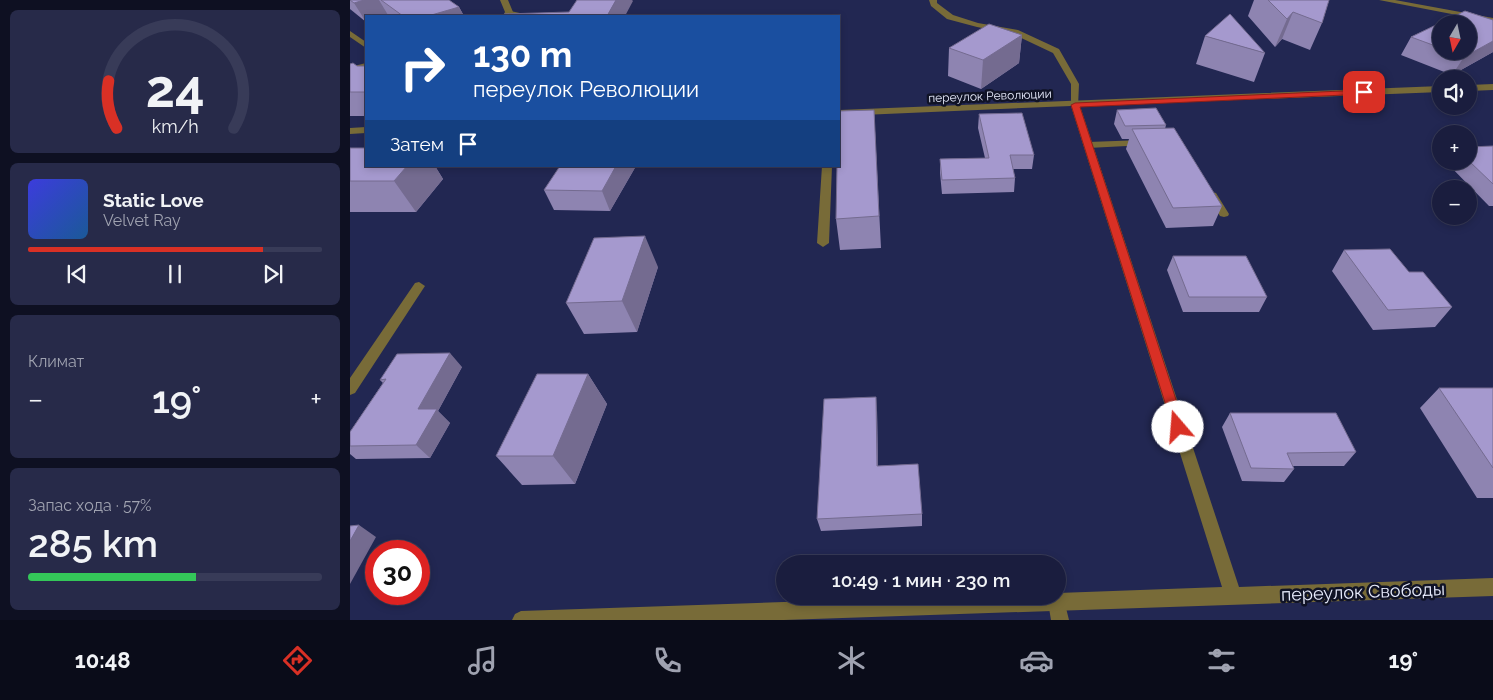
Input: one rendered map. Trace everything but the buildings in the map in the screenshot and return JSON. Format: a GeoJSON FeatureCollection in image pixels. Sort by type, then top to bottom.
{"type":"FeatureCollection","features":[{"type":"Feature","properties":{"kind":"street"},"geometry":{"type":"LineString","coordinates":[[504,0],[508,14]]}},
{"type":"Feature","properties":{"kind":"street"},"geometry":{"type":"LineString","coordinates":[[932,0],[950,18],[1015,32],[1056,51],[1075,84],[1075,105],[1233,596]]}},
{"type":"Feature","properties":{"kind":"street"},"geometry":{"type":"LineString","coordinates":[[1383,0],[1493,20]]}},
{"type":"Feature","properties":{"kind":"street"},"geometry":{"type":"LineString","coordinates":[[351,35],[365,45]]}},
{"type":"Feature","properties":{"kind":"street"},"geometry":{"type":"LineString","coordinates":[[350,70],[365,65]]}},
{"type":"Feature","properties":{"kind":"street"},"geometry":{"type":"LineString","coordinates":[[1477,88],[1493,87]]}},
{"type":"Feature","properties":{"kind":"street","name":"переулок Революции"},"geometry":{"type":"LineString","coordinates":[[840,114],[1432,89]]}},
{"type":"Feature","properties":{"kind":"street"},"geometry":{"type":"LineString","coordinates":[[350,131],[365,130]]}},
{"type":"Feature","properties":{"kind":"street"},"geometry":{"type":"LineString","coordinates":[[1088,144],[1154,143]]}},
{"type":"Feature","properties":{"kind":"street"},"geometry":{"type":"LineString","coordinates":[[823,243],[828,167]]}},
{"type":"Feature","properties":{"kind":"street"},"geometry":{"type":"LineString","coordinates":[[1205,183],[1224,214]]}},
{"type":"Feature","properties":{"kind":"street"},"geometry":{"type":"LineString","coordinates":[[350,389],[420,286]]}},
{"type":"Feature","properties":{"kind":"street","name":"переулок Свободы"},"geometry":{"type":"LineString","coordinates":[[1066,602],[1493,587]]}},
{"type":"Feature","properties":{"kind":"street","name":"переулок Свободы"},"geometry":{"type":"LineString","coordinates":[[521,620],[968,605]]}},
{"type":"Feature","properties":{"kind":"street"},"geometry":{"type":"LineString","coordinates":[[1058,605],[1060,620]]}},
{"type":"Feature","properties":{"kind":"route"},"geometry":{"type":"LineString","coordinates":[[1178,427],[1075,105],[1364,92]]}}]}
